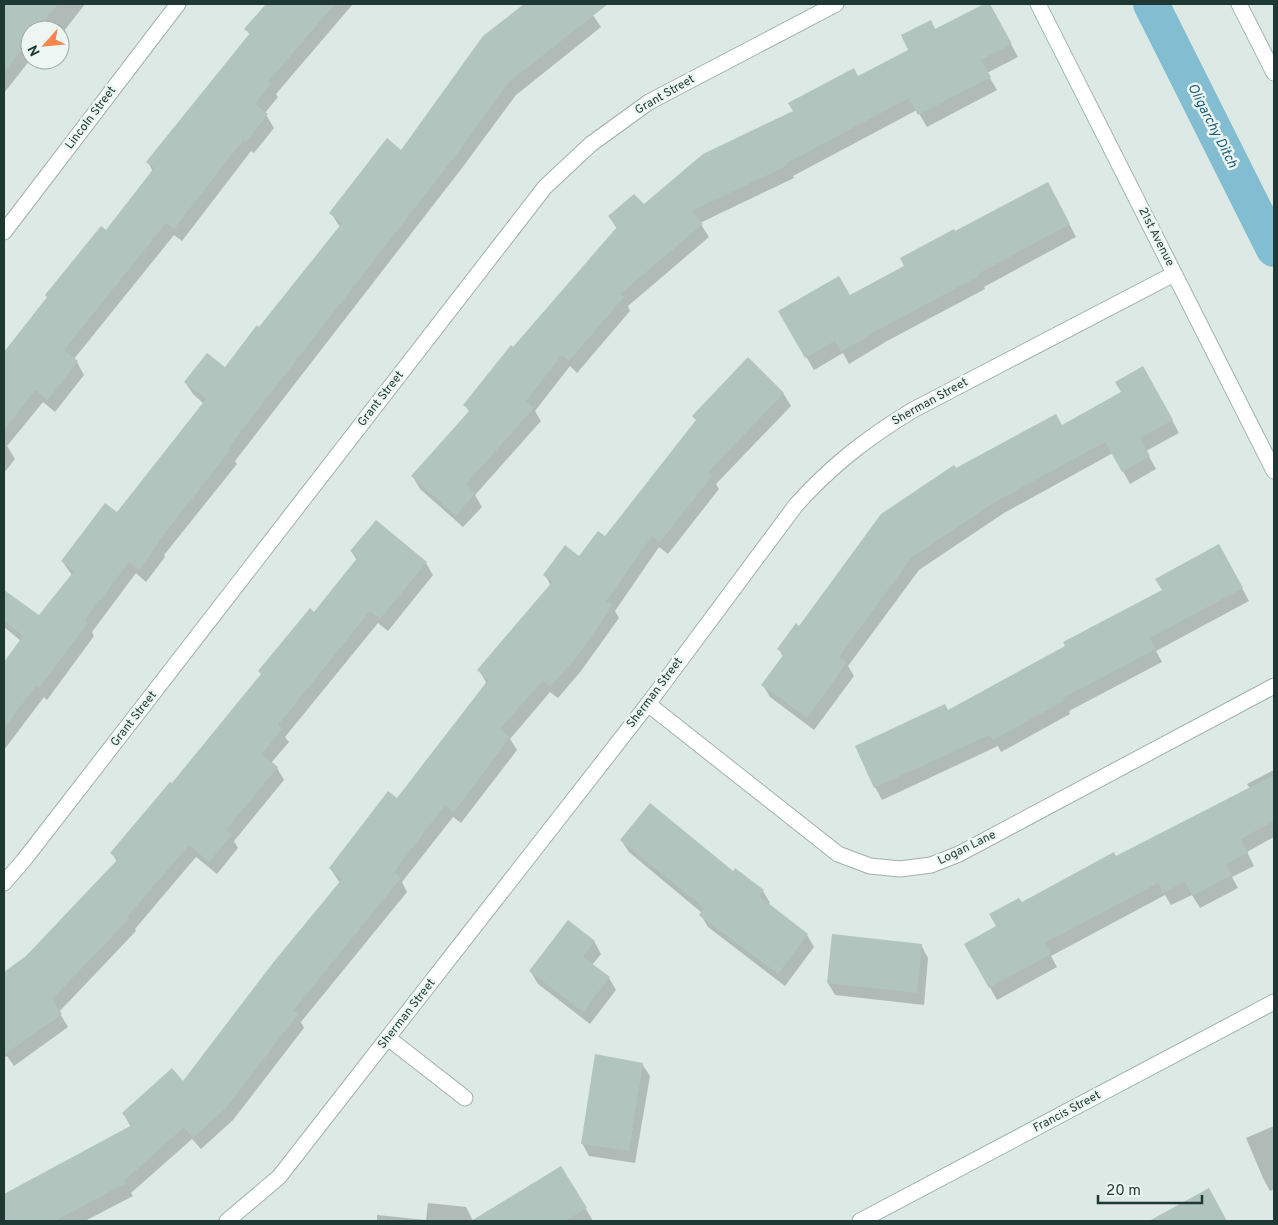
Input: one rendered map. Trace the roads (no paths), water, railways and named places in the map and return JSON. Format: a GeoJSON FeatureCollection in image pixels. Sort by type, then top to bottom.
{"type":"FeatureCollection","features":[{"type":"Feature","properties":{"kind":"street","name":"Lincoln Street"},"geometry":{"type":"LineString","coordinates":[[4,232],[178,4]]}},
{"type":"Feature","properties":{"kind":"street","name":"Grant Street"},"geometry":{"type":"LineString","coordinates":[[4,883],[24,860],[545,187],[591,144],[649,102],[836,4]]}},
{"type":"Feature","properties":{"kind":"street","name":"21st Avenue"},"geometry":{"type":"LineString","coordinates":[[1038,4],[1274,471]]}},
{"type":"Feature","properties":{"kind":"street"},"geometry":{"type":"LineString","coordinates":[[1239,4],[1274,73]]}},
{"type":"Feature","properties":{"kind":"street","name":"Sherman Street"},"geometry":{"type":"LineString","coordinates":[[227,1221],[280,1177],[648,704],[796,505],[819,480],[845,456],[877,432],[913,410],[1174,274]]}},
{"type":"Feature","properties":{"kind":"street","name":"Logan Lane"},"geometry":{"type":"LineString","coordinates":[[648,704],[838,854],[870,866],[900,868],[931,865],[959,854],[1274,686]]}},
{"type":"Feature","properties":{"kind":"street","name":"Francis Street"},"geometry":{"type":"LineString","coordinates":[[860,1221],[1274,1002]]}},
{"type":"Feature","properties":{"kind":"street"},"geometry":{"type":"LineString","coordinates":[[388,1038],[465,1098]]}},
{"type":"Feature","properties":{"kind":"waterway","name":"Oligarchy Ditch"},"geometry":{"type":"LineString","coordinates":[[1151,4],[1274,249]]}}]}
